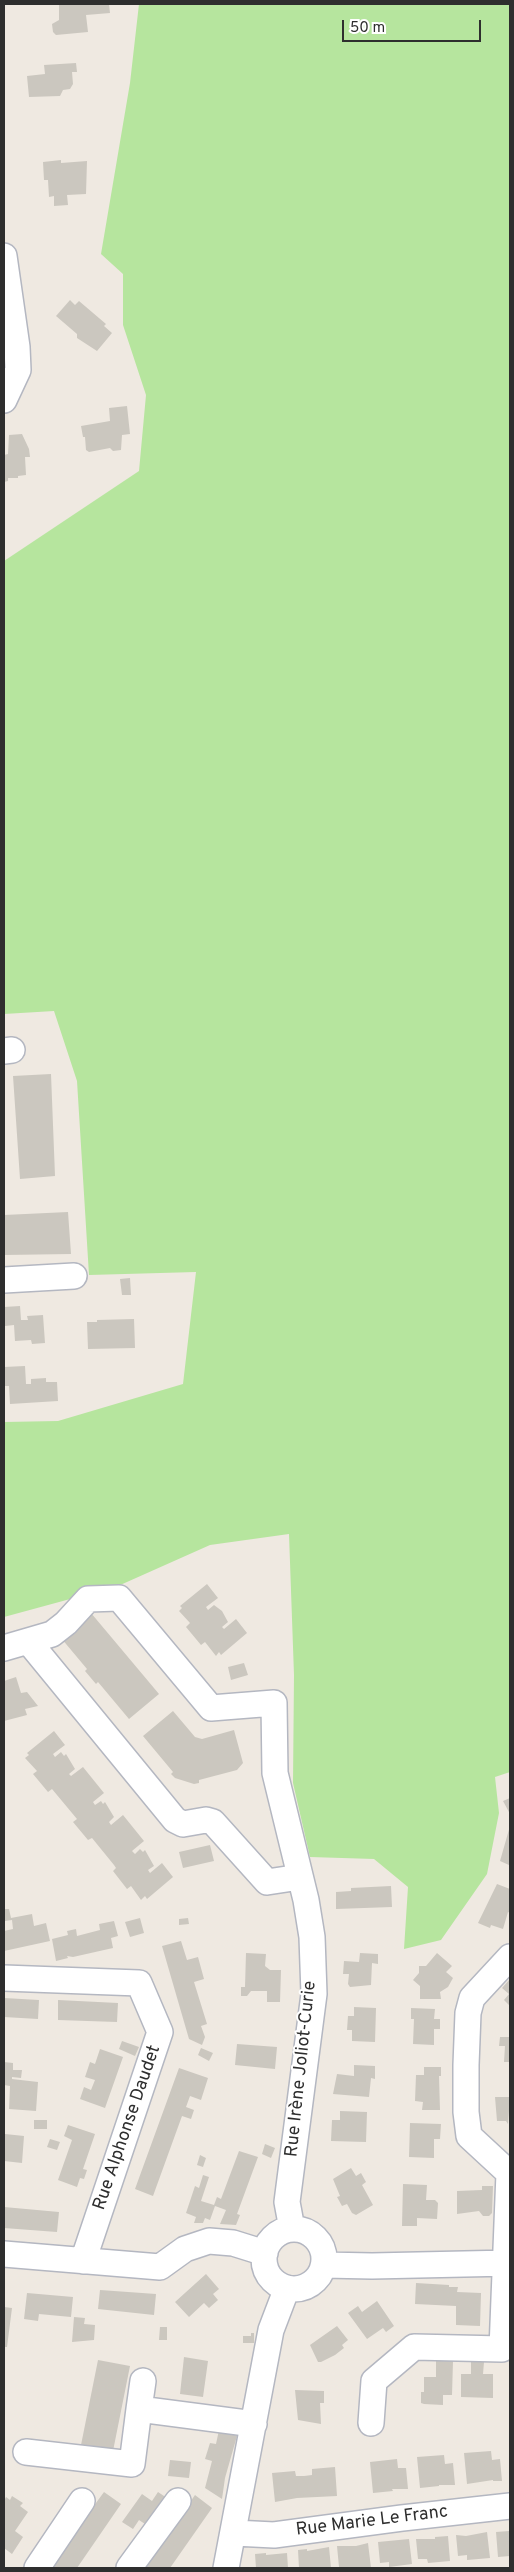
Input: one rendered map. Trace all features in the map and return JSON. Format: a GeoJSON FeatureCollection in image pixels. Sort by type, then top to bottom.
{"type":"FeatureCollection","features":[{"type":"Feature","properties":{"kind":"street"},"geometry":{"type":"LineString","coordinates":[[4,256],[17,347],[18,370],[4,400]]}},
{"type":"Feature","properties":{"kind":"street"},"geometry":{"type":"LineString","coordinates":[[4,1280],[74,1276]]}},
{"type":"Feature","properties":{"kind":"street","name":"Rue Irène Joliot-Curie"},"geometry":{"type":"LineString","coordinates":[[29,1642],[52,1634],[66,1623],[88,1599],[119,1598],[211,1708],[274,1703],[275,1773],[312,1937],[314,1994],[287,2202],[292,2229]]}},
{"type":"Feature","properties":{"kind":"street"},"geometry":{"type":"LineString","coordinates":[[4,1648],[29,1642],[175,1820],[183,1824],[206,1820],[213,1822],[267,1882],[300,1877]]}},
{"type":"Feature","properties":{"kind":"street"},"geometry":{"type":"LineString","coordinates":[[370,2423],[374,2382],[414,2347],[502,2349],[508,2264],[509,2173],[469,2136],[466,2112],[468,2013],[472,1998],[510,1957]]}},
{"type":"Feature","properties":{"kind":"street","name":"Rue Alphonse Daudet"},"geometry":{"type":"LineString","coordinates":[[4,1978],[139,1983],[160,2032],[83,2261]]}},
{"type":"Feature","properties":{"kind":"street"},"geometry":{"type":"LineString","coordinates":[[292,2229],[310,2233],[322,2247],[324,2264],[314,2282],[306,2287],[287,2288],[272,2279],[265,2262],[265,2253],[274,2237],[292,2229]]}},
{"type":"Feature","properties":{"kind":"street"},"geometry":{"type":"LineString","coordinates":[[4,2254],[160,2267],[185,2249],[209,2241],[233,2243],[265,2253]]}},
{"type":"Feature","properties":{"kind":"street"},"geometry":{"type":"LineString","coordinates":[[324,2264],[372,2266],[508,2264]]}},
{"type":"Feature","properties":{"kind":"street"},"geometry":{"type":"LineString","coordinates":[[226,2568],[271,2330],[287,2288]]}},
{"type":"Feature","properties":{"kind":"street"},"geometry":{"type":"LineString","coordinates":[[26,2452],[132,2464],[143,2381]]}},
{"type":"Feature","properties":{"kind":"street"},"geometry":{"type":"LineString","coordinates":[[139,2409],[254,2424]]}},
{"type":"Feature","properties":{"kind":"street"},"geometry":{"type":"LineString","coordinates":[[37,2568],[82,2501]]}},
{"type":"Feature","properties":{"kind":"street"},"geometry":{"type":"LineString","coordinates":[[129,2568],[178,2502]]}},
{"type":"Feature","properties":{"kind":"street","name":"Rue Marie Le Franc"},"geometry":{"type":"LineString","coordinates":[[234,2533],[274,2535],[510,2506]]}},
{"type":"Feature","properties":{"kind":"green space"},"geometry":{"type":"Polygon","coordinates":[[[139,4],[510,4],[510,1772],[495,1777],[499,1813],[487,1874],[441,1940],[404,1949],[408,1887],[374,1859],[310,1857],[293,1783],[294,1675],[289,1534],[210,1545],[118,1586],[4,1617],[4,1422],[58,1421],[183,1384],[196,1272],[89,1275],[77,1081],[54,1011],[4,1014],[4,561],[139,471],[146,395],[123,325],[123,274],[101,254],[130,83],[139,4]]]}},
{"type":"Feature","properties":{"kind":"building"},"geometry":{"type":"Polygon","coordinates":[[[59,4],[109,4],[110,13],[86,15],[88,32],[56,35],[53,32],[52,24],[59,20],[59,4]]]}},
{"type":"Feature","properties":{"kind":"building"},"geometry":{"type":"Polygon","coordinates":[[[76,63],[77,72],[72,72],[73,84],[70,89],[63,90],[60,96],[29,97],[27,76],[45,74],[44,65],[76,63]]]}},
{"type":"Feature","properties":{"kind":"building"},"geometry":{"type":"Polygon","coordinates":[[[61,160],[61,163],[87,161],[86,194],[67,195],[68,205],[54,206],[54,196],[49,197],[48,180],[44,180],[43,162],[61,160]]]}},
{"type":"Feature","properties":{"kind":"building"},"geometry":{"type":"Polygon","coordinates":[[[70,300],[75,305],[79,301],[106,324],[104,326],[112,333],[97,351],[77,338],[77,334],[56,316],[70,300]]]}},
{"type":"Feature","properties":{"kind":"building"},"geometry":{"type":"Polygon","coordinates":[[[127,406],[130,434],[122,435],[121,450],[113,451],[110,448],[89,452],[86,450],[85,437],[83,437],[81,426],[110,421],[109,408],[127,406]]]}},
{"type":"Feature","properties":{"kind":"building"},"geometry":{"type":"Polygon","coordinates":[[[22,434],[29,449],[30,457],[25,457],[26,475],[18,476],[18,478],[8,478],[8,481],[4,482],[4,455],[8,454],[9,435],[22,434]]]}},
{"type":"Feature","properties":{"kind":"building"},"geometry":{"type":"Polygon","coordinates":[[[51,1074],[55,1176],[20,1179],[13,1076],[51,1074]]]}},
{"type":"Feature","properties":{"kind":"building"},"geometry":{"type":"Polygon","coordinates":[[[68,1212],[71,1254],[4,1255],[4,1215],[68,1212]]]}},
{"type":"Feature","properties":{"kind":"building"},"geometry":{"type":"Polygon","coordinates":[[[130,1278],[131,1295],[122,1295],[120,1279],[130,1278]]]}},
{"type":"Feature","properties":{"kind":"building"},"geometry":{"type":"Polygon","coordinates":[[[20,1306],[21,1320],[28,1320],[27,1316],[43,1315],[45,1343],[32,1344],[31,1340],[15,1341],[14,1325],[5,1326],[4,1307],[20,1306]]]}},
{"type":"Feature","properties":{"kind":"building"},"geometry":{"type":"Polygon","coordinates":[[[134,1319],[135,1348],[88,1349],[87,1322],[134,1319]]]}},
{"type":"Feature","properties":{"kind":"building"},"geometry":{"type":"Polygon","coordinates":[[[25,1366],[26,1384],[31,1384],[31,1379],[46,1378],[46,1382],[57,1382],[58,1401],[10,1404],[9,1386],[4,1386],[4,1367],[25,1366]]]}},
{"type":"Feature","properties":{"kind":"building"},"geometry":{"type":"Polygon","coordinates":[[[207,1584],[218,1598],[206,1607],[208,1610],[214,1605],[222,1611],[228,1622],[222,1627],[224,1629],[236,1619],[247,1633],[221,1655],[219,1652],[216,1656],[205,1642],[201,1645],[186,1627],[190,1623],[179,1611],[182,1608],[180,1606],[207,1584]]]}},
{"type":"Feature","properties":{"kind":"building"},"geometry":{"type":"Polygon","coordinates":[[[91,1613],[159,1694],[129,1719],[98,1682],[96,1684],[85,1671],[87,1669],[61,1638],[91,1613]]]}},
{"type":"Feature","properties":{"kind":"building"},"geometry":{"type":"Polygon","coordinates":[[[244,1663],[248,1675],[231,1680],[228,1667],[244,1663]]]}},
{"type":"Feature","properties":{"kind":"building"},"geometry":{"type":"Polygon","coordinates":[[[16,1677],[21,1693],[27,1692],[38,1706],[25,1709],[27,1715],[4,1721],[4,1681],[16,1677]]]}},
{"type":"Feature","properties":{"kind":"building"},"geometry":{"type":"Polygon","coordinates":[[[173,1711],[195,1737],[202,1739],[234,1730],[243,1763],[237,1770],[199,1780],[199,1783],[194,1784],[175,1778],[171,1774],[173,1772],[143,1736],[173,1711]]]}},
{"type":"Feature","properties":{"kind":"building"},"geometry":{"type":"Polygon","coordinates":[[[54,1731],[65,1745],[53,1754],[55,1757],[61,1752],[64,1756],[66,1754],[75,1769],[69,1774],[71,1776],[83,1767],[104,1793],[93,1802],[95,1805],[101,1801],[103,1804],[105,1802],[114,1817],[109,1822],[111,1825],[123,1815],[144,1841],[132,1851],[135,1854],[140,1849],[143,1852],[145,1850],[154,1866],[148,1870],[150,1873],[162,1863],[173,1877],[147,1899],[145,1896],[141,1900],[131,1886],[127,1889],[113,1871],[116,1868],[114,1865],[92,1838],[88,1840],[73,1822],[77,1819],[52,1789],[48,1792],[33,1774],[37,1771],[25,1758],[29,1755],[27,1753],[54,1731]]]}},
{"type":"Feature","properties":{"kind":"building"},"geometry":{"type":"Polygon","coordinates":[[[510,1798],[510,1814],[503,1801],[510,1798]]]}},
{"type":"Feature","properties":{"kind":"building"},"geometry":{"type":"Polygon","coordinates":[[[510,1826],[510,1868],[509,1865],[500,1861],[510,1826]]]}},
{"type":"Feature","properties":{"kind":"building"},"geometry":{"type":"Polygon","coordinates":[[[210,1845],[214,1861],[183,1868],[179,1852],[210,1845]]]}},
{"type":"Feature","properties":{"kind":"building"},"geometry":{"type":"Polygon","coordinates":[[[497,1884],[510,1889],[510,1913],[508,1912],[503,1929],[491,1925],[490,1928],[478,1923],[497,1884]]]}},
{"type":"Feature","properties":{"kind":"building"},"geometry":{"type":"Polygon","coordinates":[[[391,1886],[392,1907],[336,1909],[336,1892],[351,1891],[351,1888],[391,1886]]]}},
{"type":"Feature","properties":{"kind":"building"},"geometry":{"type":"Polygon","coordinates":[[[4,1909],[9,1909],[11,1918],[32,1914],[34,1926],[46,1923],[50,1941],[4,1951],[4,1931],[13,1929],[12,1920],[5,1921],[4,1909]]]}},
{"type":"Feature","properties":{"kind":"building"},"geometry":{"type":"Polygon","coordinates":[[[140,1918],[144,1933],[130,1937],[125,1922],[140,1918]]]}},
{"type":"Feature","properties":{"kind":"building"},"geometry":{"type":"Polygon","coordinates":[[[188,1918],[189,1924],[179,1925],[179,1919],[188,1918]]]}},
{"type":"Feature","properties":{"kind":"building"},"geometry":{"type":"Polygon","coordinates":[[[114,1921],[118,1936],[111,1938],[113,1948],[73,1957],[67,1956],[68,1958],[56,1961],[52,1939],[68,1935],[67,1931],[76,1929],[77,1936],[100,1930],[99,1924],[114,1921]]]}},
{"type":"Feature","properties":{"kind":"building"},"geometry":{"type":"Polygon","coordinates":[[[181,1941],[187,1960],[198,1957],[204,1979],[194,1982],[207,2024],[201,2026],[205,2037],[202,2045],[189,2039],[162,1946],[181,1941]]]}},
{"type":"Feature","properties":{"kind":"building"},"geometry":{"type":"Polygon","coordinates":[[[246,1953],[266,1954],[265,1966],[270,1970],[281,1970],[280,2002],[267,2002],[267,1991],[251,1991],[247,1996],[241,1996],[241,1987],[245,1987],[246,1953]]]}},
{"type":"Feature","properties":{"kind":"building"},"geometry":{"type":"Polygon","coordinates":[[[360,1953],[378,1954],[378,1964],[372,1963],[371,1985],[350,1987],[348,1984],[349,1974],[343,1974],[344,1961],[359,1962],[360,1953]]]}},
{"type":"Feature","properties":{"kind":"building"},"geometry":{"type":"Polygon","coordinates":[[[437,1953],[452,1966],[446,1972],[453,1978],[448,1987],[440,1992],[441,1999],[420,1999],[420,1986],[413,1980],[419,1973],[419,1966],[426,1966],[437,1953]]]}},
{"type":"Feature","properties":{"kind":"building"},"geometry":{"type":"Polygon","coordinates":[[[510,1979],[510,2006],[504,2000],[509,1994],[502,1988],[510,1979]]]}},
{"type":"Feature","properties":{"kind":"building"},"geometry":{"type":"Polygon","coordinates":[[[4,1998],[39,2000],[38,2019],[4,2017],[4,1998]]]}},
{"type":"Feature","properties":{"kind":"building"},"geometry":{"type":"Polygon","coordinates":[[[58,2000],[118,2003],[117,2022],[58,2020],[58,2000]]]}},
{"type":"Feature","properties":{"kind":"building"},"geometry":{"type":"Polygon","coordinates":[[[354,2007],[376,2008],[375,2042],[352,2041],[352,2030],[347,2030],[348,2016],[354,2016],[354,2007]]]}},
{"type":"Feature","properties":{"kind":"building"},"geometry":{"type":"Polygon","coordinates":[[[411,2008],[435,2009],[434,2019],[440,2019],[440,2029],[434,2029],[434,2045],[413,2044],[414,2019],[411,2019],[411,2008]]]}},
{"type":"Feature","properties":{"kind":"building"},"geometry":{"type":"Polygon","coordinates":[[[500,2037],[510,2037],[510,2062],[504,2062],[505,2046],[499,2046],[500,2037]]]}},
{"type":"Feature","properties":{"kind":"building"},"geometry":{"type":"Polygon","coordinates":[[[122,2041],[139,2047],[135,2056],[119,2049],[122,2041]]]}},
{"type":"Feature","properties":{"kind":"building"},"geometry":{"type":"Polygon","coordinates":[[[237,2044],[277,2047],[275,2069],[235,2065],[237,2044]]]}},
{"type":"Feature","properties":{"kind":"building"},"geometry":{"type":"Polygon","coordinates":[[[201,2048],[213,2053],[209,2061],[198,2055],[201,2048]]]}},
{"type":"Feature","properties":{"kind":"building"},"geometry":{"type":"Polygon","coordinates":[[[100,2049],[123,2057],[105,2108],[80,2099],[84,2087],[91,2090],[95,2080],[85,2077],[90,2062],[95,2064],[100,2049]]]}},
{"type":"Feature","properties":{"kind":"building"},"geometry":{"type":"Polygon","coordinates":[[[4,2062],[13,2063],[13,2070],[22,2070],[21,2078],[12,2077],[12,2079],[38,2082],[36,2111],[9,2109],[10,2086],[4,2085],[4,2062]]]}},
{"type":"Feature","properties":{"kind":"building"},"geometry":{"type":"Polygon","coordinates":[[[354,2065],[375,2066],[375,2079],[371,2078],[369,2097],[333,2094],[337,2074],[354,2076],[354,2065]]]}},
{"type":"Feature","properties":{"kind":"building"},"geometry":{"type":"Polygon","coordinates":[[[424,2067],[441,2067],[441,2076],[439,2076],[440,2110],[422,2110],[423,2102],[415,2101],[416,2075],[424,2075],[424,2067]]]}},
{"type":"Feature","properties":{"kind":"building"},"geometry":{"type":"Polygon","coordinates":[[[179,2068],[208,2078],[201,2100],[190,2096],[186,2107],[194,2110],[191,2119],[182,2116],[153,2196],[135,2189],[179,2068]]]}},
{"type":"Feature","properties":{"kind":"building"},"geometry":{"type":"Polygon","coordinates":[[[495,2097],[510,2097],[508,2124],[506,2121],[497,2121],[495,2097]]]}},
{"type":"Feature","properties":{"kind":"building"},"geometry":{"type":"Polygon","coordinates":[[[340,2111],[367,2112],[366,2142],[331,2141],[332,2120],[340,2120],[340,2111]]]}},
{"type":"Feature","properties":{"kind":"building"},"geometry":{"type":"Polygon","coordinates":[[[34,2120],[47,2120],[47,2129],[34,2129],[34,2120]]]}},
{"type":"Feature","properties":{"kind":"building"},"geometry":{"type":"Polygon","coordinates":[[[410,2123],[441,2124],[440,2139],[434,2139],[434,2158],[409,2157],[410,2123]]]}},
{"type":"Feature","properties":{"kind":"building"},"geometry":{"type":"Polygon","coordinates":[[[68,2125],[95,2134],[83,2169],[87,2170],[84,2179],[80,2178],[77,2187],[58,2180],[72,2140],[64,2136],[68,2125]]]}},
{"type":"Feature","properties":{"kind":"building"},"geometry":{"type":"Polygon","coordinates":[[[5,2134],[24,2136],[22,2163],[4,2161],[5,2134]]]}},
{"type":"Feature","properties":{"kind":"building"},"geometry":{"type":"Polygon","coordinates":[[[50,2139],[60,2142],[57,2150],[47,2147],[50,2139]]]}},
{"type":"Feature","properties":{"kind":"building"},"geometry":{"type":"Polygon","coordinates":[[[265,2144],[275,2148],[271,2158],[262,2154],[265,2144]]]}},
{"type":"Feature","properties":{"kind":"building"},"geometry":{"type":"Polygon","coordinates":[[[239,2151],[258,2157],[237,2214],[240,2215],[236,2225],[220,2224],[226,2210],[215,2206],[210,2220],[205,2218],[203,2223],[194,2223],[196,2217],[186,2213],[195,2186],[199,2188],[203,2175],[209,2177],[201,2201],[214,2205],[217,2197],[221,2199],[239,2151]]]}},
{"type":"Feature","properties":{"kind":"building"},"geometry":{"type":"Polygon","coordinates":[[[200,2155],[206,2158],[203,2167],[197,2165],[200,2155]]]}},
{"type":"Feature","properties":{"kind":"building"},"geometry":{"type":"Polygon","coordinates":[[[351,2168],[356,2176],[361,2173],[366,2182],[362,2185],[373,2205],[356,2215],[352,2213],[347,2204],[342,2206],[337,2197],[340,2196],[333,2179],[351,2168]]]}},
{"type":"Feature","properties":{"kind":"building"},"geometry":{"type":"Polygon","coordinates":[[[403,2184],[427,2185],[426,2200],[435,2200],[438,2203],[437,2219],[417,2218],[417,2226],[402,2226],[403,2184]]]}},
{"type":"Feature","properties":{"kind":"building"},"geometry":{"type":"Polygon","coordinates":[[[482,2186],[493,2186],[492,2213],[489,2216],[483,2216],[479,2211],[457,2214],[457,2191],[482,2190],[482,2186]]]}},
{"type":"Feature","properties":{"kind":"building"},"geometry":{"type":"Polygon","coordinates":[[[4,2207],[59,2212],[57,2232],[4,2228],[4,2207]]]}},
{"type":"Feature","properties":{"kind":"building"},"geometry":{"type":"Polygon","coordinates":[[[206,2274],[219,2289],[213,2294],[218,2300],[209,2308],[204,2303],[189,2317],[175,2302],[206,2274]]]}},
{"type":"Feature","properties":{"kind":"building"},"geometry":{"type":"Polygon","coordinates":[[[416,2283],[449,2285],[449,2287],[458,2287],[457,2292],[481,2293],[480,2326],[456,2325],[456,2306],[415,2304],[416,2283]]]}},
{"type":"Feature","properties":{"kind":"building"},"geometry":{"type":"Polygon","coordinates":[[[100,2290],[156,2294],[154,2315],[98,2309],[100,2290]]]}},
{"type":"Feature","properties":{"kind":"building"},"geometry":{"type":"Polygon","coordinates":[[[27,2293],[73,2297],[71,2317],[39,2314],[38,2321],[24,2319],[27,2293]]]}},
{"type":"Feature","properties":{"kind":"building"},"geometry":{"type":"Polygon","coordinates":[[[377,2301],[394,2326],[386,2332],[383,2328],[367,2339],[348,2313],[358,2306],[362,2312],[377,2301]]]}},
{"type":"Feature","properties":{"kind":"building"},"geometry":{"type":"Polygon","coordinates":[[[4,2307],[12,2308],[7,2347],[4,2347],[4,2307]]]}},
{"type":"Feature","properties":{"kind":"building"},"geometry":{"type":"Polygon","coordinates":[[[74,2317],[85,2318],[84,2324],[95,2325],[94,2340],[72,2342],[74,2317]]]}},
{"type":"Feature","properties":{"kind":"building"},"geometry":{"type":"Polygon","coordinates":[[[337,2326],[348,2340],[342,2345],[344,2348],[335,2355],[318,2362],[310,2345],[337,2326]]]}},
{"type":"Feature","properties":{"kind":"building"},"geometry":{"type":"Polygon","coordinates":[[[160,2327],[167,2327],[167,2340],[159,2340],[160,2327]]]}},
{"type":"Feature","properties":{"kind":"building"},"geometry":{"type":"Polygon","coordinates":[[[251,2333],[254,2333],[254,2343],[243,2343],[243,2336],[251,2336],[251,2333]]]}},
{"type":"Feature","properties":{"kind":"building"},"geometry":{"type":"Polygon","coordinates":[[[184,2357],[208,2361],[203,2397],[180,2394],[184,2357]]]}},
{"type":"Feature","properties":{"kind":"building"},"geometry":{"type":"Polygon","coordinates":[[[98,2360],[130,2366],[112,2456],[80,2450],[98,2360]]]}},
{"type":"Feature","properties":{"kind":"building"},"geometry":{"type":"Polygon","coordinates":[[[436,2361],[453,2361],[452,2395],[443,2395],[443,2405],[424,2404],[421,2403],[421,2392],[424,2392],[424,2377],[436,2377],[436,2361]]]}},
{"type":"Feature","properties":{"kind":"building"},"geometry":{"type":"Polygon","coordinates":[[[471,2362],[484,2362],[483,2374],[493,2374],[493,2398],[461,2397],[461,2374],[471,2374],[471,2362]]]}},
{"type":"Feature","properties":{"kind":"building"},"geometry":{"type":"Polygon","coordinates":[[[295,2390],[324,2391],[324,2403],[320,2403],[321,2424],[298,2420],[295,2390]]]}},
{"type":"Feature","properties":{"kind":"building"},"geometry":{"type":"Polygon","coordinates":[[[219,2430],[237,2436],[225,2478],[222,2499],[205,2488],[212,2461],[205,2459],[210,2443],[216,2444],[219,2430]]]}},
{"type":"Feature","properties":{"kind":"building"},"geometry":{"type":"Polygon","coordinates":[[[491,2451],[492,2460],[500,2459],[502,2481],[493,2480],[467,2484],[464,2453],[491,2451]]]}},
{"type":"Feature","properties":{"kind":"building"},"geometry":{"type":"Polygon","coordinates":[[[444,2455],[445,2464],[453,2463],[455,2485],[420,2488],[417,2457],[444,2455]]]}},
{"type":"Feature","properties":{"kind":"building"},"geometry":{"type":"Polygon","coordinates":[[[397,2459],[398,2468],[406,2468],[408,2489],[392,2489],[393,2491],[373,2493],[370,2462],[397,2459]]]}},
{"type":"Feature","properties":{"kind":"building"},"geometry":{"type":"Polygon","coordinates":[[[170,2460],[191,2462],[189,2478],[168,2476],[170,2460]]]}},
{"type":"Feature","properties":{"kind":"building"},"geometry":{"type":"Polygon","coordinates":[[[335,2467],[337,2496],[297,2498],[275,2502],[272,2473],[295,2471],[296,2476],[304,2476],[312,2475],[312,2469],[335,2467]]]}},
{"type":"Feature","properties":{"kind":"building"},"geometry":{"type":"Polygon","coordinates":[[[104,2492],[121,2504],[77,2568],[52,2568],[60,2557],[56,2554],[63,2544],[67,2547],[87,2517],[83,2514],[89,2504],[93,2507],[104,2492]]]}},
{"type":"Feature","properties":{"kind":"building"},"geometry":{"type":"Polygon","coordinates":[[[158,2492],[167,2498],[148,2526],[139,2520],[133,2529],[122,2522],[142,2494],[152,2501],[158,2492]]]}},
{"type":"Feature","properties":{"kind":"building"},"geometry":{"type":"Polygon","coordinates":[[[195,2495],[212,2508],[170,2568],[144,2568],[195,2495]]]}},
{"type":"Feature","properties":{"kind":"building"},"geometry":{"type":"Polygon","coordinates":[[[12,2496],[23,2503],[20,2506],[28,2512],[15,2531],[23,2537],[12,2554],[4,2548],[4,2501],[6,2497],[10,2500],[12,2496]]]}},
{"type":"Feature","properties":{"kind":"building"},"geometry":{"type":"Polygon","coordinates":[[[509,2531],[510,2556],[498,2557],[496,2532],[509,2531]]]}},
{"type":"Feature","properties":{"kind":"building"},"geometry":{"type":"Polygon","coordinates":[[[487,2532],[490,2558],[467,2560],[467,2555],[458,2556],[456,2535],[466,2536],[487,2532]]]}},
{"type":"Feature","properties":{"kind":"building"},"geometry":{"type":"Polygon","coordinates":[[[448,2536],[450,2561],[428,2563],[427,2559],[418,2559],[416,2539],[435,2539],[435,2537],[448,2536]]]}},
{"type":"Feature","properties":{"kind":"building"},"geometry":{"type":"Polygon","coordinates":[[[409,2539],[412,2564],[389,2567],[389,2562],[380,2563],[378,2542],[409,2539]]]}},
{"type":"Feature","properties":{"kind":"building"},"geometry":{"type":"Polygon","coordinates":[[[368,2543],[371,2568],[339,2567],[337,2546],[356,2546],[368,2543]]]}},
{"type":"Feature","properties":{"kind":"building"},"geometry":{"type":"Polygon","coordinates":[[[329,2547],[331,2568],[299,2568],[298,2550],[307,2549],[307,2551],[329,2547]]]}},
{"type":"Feature","properties":{"kind":"building"},"geometry":{"type":"Polygon","coordinates":[[[266,2553],[266,2555],[287,2553],[288,2568],[256,2568],[255,2554],[266,2553]]]}}]}
